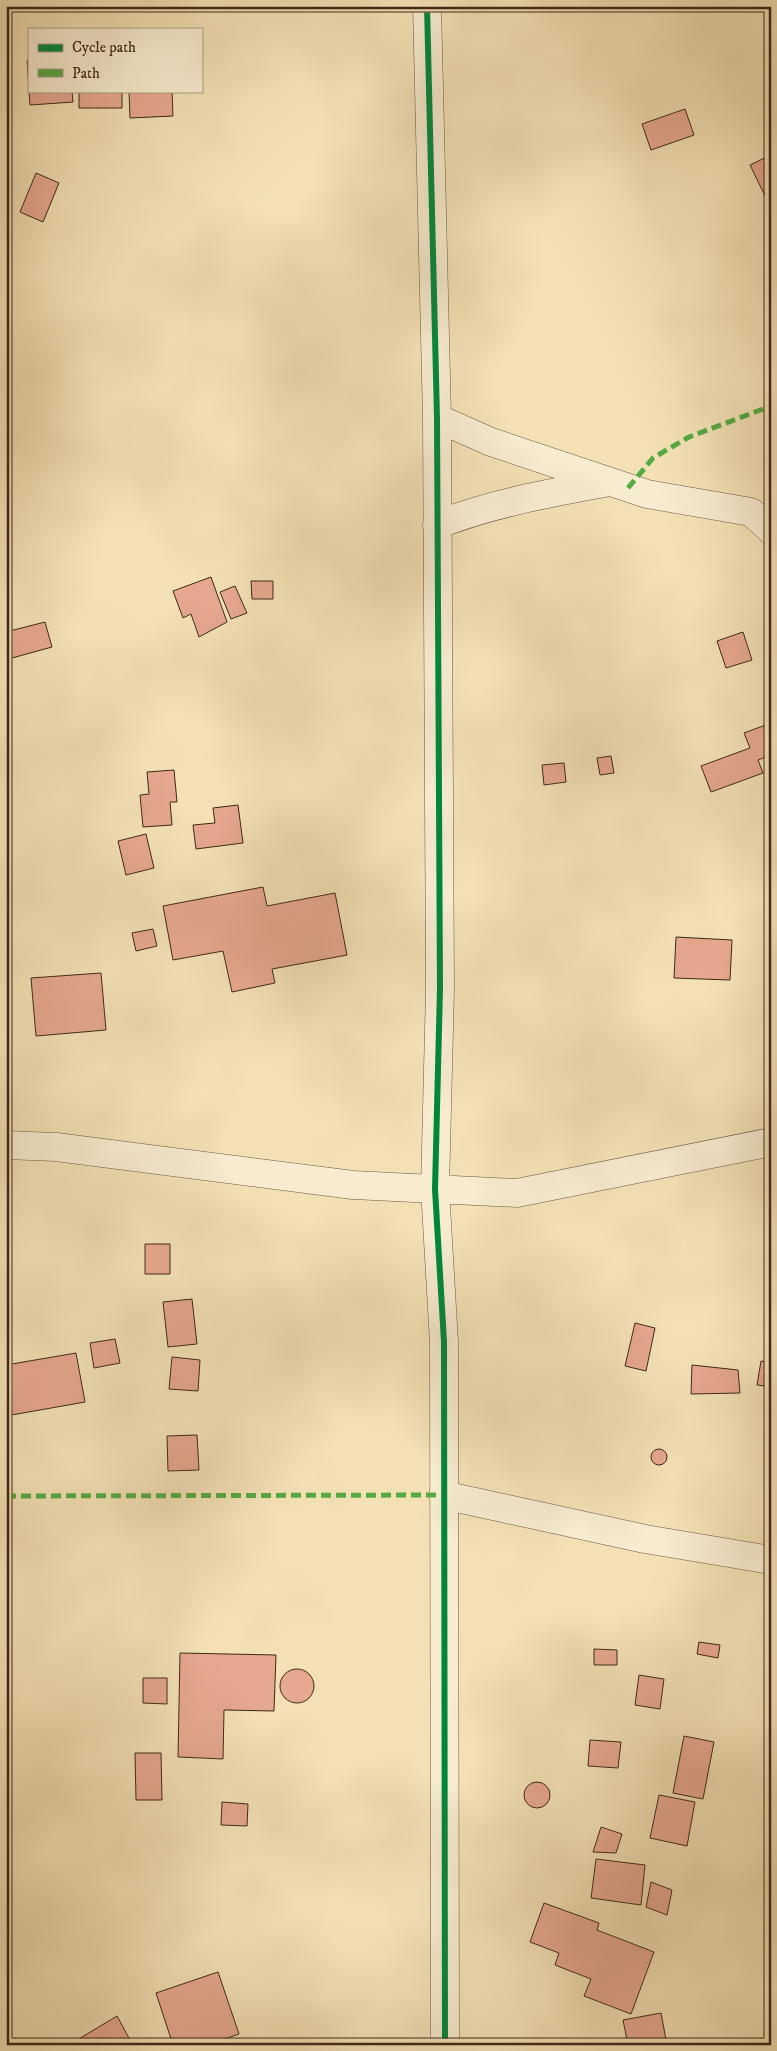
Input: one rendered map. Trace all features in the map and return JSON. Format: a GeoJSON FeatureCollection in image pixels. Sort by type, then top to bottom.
{"type":"FeatureCollection","features":[{"type":"Feature","properties":{"kind":"street"},"geometry":{"type":"LineString","coordinates":[[427,6],[437,418],[440,989],[435,1189],[444,1342],[444,2045]]}},
{"type":"Feature","properties":{"kind":"street"},"geometry":{"type":"LineString","coordinates":[[437,418],[491,442],[647,494],[751,512],[771,530]]}},
{"type":"Feature","properties":{"kind":"street"},"geometry":{"type":"LineString","coordinates":[[437,526],[466,513],[518,500],[611,482]]}},
{"type":"Feature","properties":{"kind":"street"},"geometry":{"type":"LineString","coordinates":[[6,1145],[56,1147],[353,1185],[518,1194],[771,1142]]}},
{"type":"Feature","properties":{"kind":"street"},"geometry":{"type":"LineString","coordinates":[[443,1495],[645,1539],[771,1560]]}},
{"type":"Feature","properties":{"kind":"building"},"geometry":{"type":"Polygon","coordinates":[[[44,6],[131,6],[131,11],[44,9],[44,6]]]}},
{"type":"Feature","properties":{"kind":"building"},"geometry":{"type":"Polygon","coordinates":[[[29,92],[72,92],[73,102],[30,105],[29,92]]]}},
{"type":"Feature","properties":{"kind":"building"},"geometry":{"type":"Polygon","coordinates":[[[79,92],[122,92],[122,108],[79,108],[79,92]]]}},
{"type":"Feature","properties":{"kind":"building"},"geometry":{"type":"Polygon","coordinates":[[[129,92],[172,92],[173,116],[130,118],[129,92]]]}},
{"type":"Feature","properties":{"kind":"building"},"geometry":{"type":"Polygon","coordinates":[[[685,109],[694,135],[651,150],[642,124],[685,109]]]}},
{"type":"Feature","properties":{"kind":"building"},"geometry":{"type":"Polygon","coordinates":[[[771,155],[771,198],[767,200],[750,165],[771,155]]]}},
{"type":"Feature","properties":{"kind":"building"},"geometry":{"type":"Polygon","coordinates":[[[36,173],[59,183],[43,222],[20,212],[36,173]]]}},
{"type":"Feature","properties":{"kind":"building"},"geometry":{"type":"Polygon","coordinates":[[[211,577],[227,622],[199,637],[191,614],[183,618],[173,591],[211,577]]]}},
{"type":"Feature","properties":{"kind":"building"},"geometry":{"type":"Polygon","coordinates":[[[251,581],[273,581],[273,599],[252,599],[251,581]]]}},
{"type":"Feature","properties":{"kind":"building"},"geometry":{"type":"Polygon","coordinates":[[[235,586],[247,613],[231,619],[220,592],[235,586]]]}},
{"type":"Feature","properties":{"kind":"building"},"geometry":{"type":"Polygon","coordinates":[[[45,622],[52,647],[12,658],[6,632],[45,622]]]}},
{"type":"Feature","properties":{"kind":"building"},"geometry":{"type":"Polygon","coordinates":[[[743,632],[752,660],[726,668],[717,641],[743,632]]]}},
{"type":"Feature","properties":{"kind":"building"},"geometry":{"type":"Polygon","coordinates":[[[771,723],[771,755],[758,760],[763,773],[711,792],[701,766],[750,748],[744,733],[771,723]]]}},
{"type":"Feature","properties":{"kind":"building"},"geometry":{"type":"Polygon","coordinates":[[[611,756],[614,773],[600,775],[597,758],[611,756]]]}},
{"type":"Feature","properties":{"kind":"building"},"geometry":{"type":"Polygon","coordinates":[[[564,763],[566,782],[544,785],[542,765],[564,763]]]}},
{"type":"Feature","properties":{"kind":"building"},"geometry":{"type":"Polygon","coordinates":[[[174,770],[177,802],[170,802],[172,825],[143,827],[140,795],[149,794],[147,772],[174,770]]]}},
{"type":"Feature","properties":{"kind":"building"},"geometry":{"type":"Polygon","coordinates":[[[238,805],[243,843],[196,849],[193,825],[215,823],[213,808],[238,805]]]}},
{"type":"Feature","properties":{"kind":"building"},"geometry":{"type":"Polygon","coordinates":[[[146,834],[154,868],[126,875],[118,841],[146,834]]]}},
{"type":"Feature","properties":{"kind":"building"},"geometry":{"type":"Polygon","coordinates":[[[263,887],[267,906],[335,893],[347,955],[272,969],[275,983],[232,992],[223,951],[173,960],[163,906],[263,887]]]}},
{"type":"Feature","properties":{"kind":"building"},"geometry":{"type":"Polygon","coordinates":[[[771,907],[771,923],[766,909],[771,907]]]}},
{"type":"Feature","properties":{"kind":"building"},"geometry":{"type":"Polygon","coordinates":[[[153,929],[157,946],[136,951],[132,933],[153,929]]]}},
{"type":"Feature","properties":{"kind":"building"},"geometry":{"type":"Polygon","coordinates":[[[676,937],[732,940],[730,980],[674,978],[676,937]]]}},
{"type":"Feature","properties":{"kind":"building"},"geometry":{"type":"Polygon","coordinates":[[[101,973],[106,1030],[36,1036],[31,978],[101,973]]]}},
{"type":"Feature","properties":{"kind":"building"},"geometry":{"type":"Polygon","coordinates":[[[145,1244],[170,1244],[170,1274],[145,1274],[145,1244]]]}},
{"type":"Feature","properties":{"kind":"building"},"geometry":{"type":"Polygon","coordinates":[[[192,1299],[197,1344],[168,1347],[163,1302],[192,1299]]]}},
{"type":"Feature","properties":{"kind":"building"},"geometry":{"type":"Polygon","coordinates":[[[635,1323],[655,1328],[646,1371],[625,1366],[635,1323]]]}},
{"type":"Feature","properties":{"kind":"building"},"geometry":{"type":"Polygon","coordinates":[[[115,1339],[120,1363],[94,1368],[90,1343],[115,1339]]]}},
{"type":"Feature","properties":{"kind":"building"},"geometry":{"type":"Polygon","coordinates":[[[76,1353],[85,1402],[6,1416],[6,1365],[76,1353]]]}},
{"type":"Feature","properties":{"kind":"building"},"geometry":{"type":"Polygon","coordinates":[[[172,1357],[200,1360],[198,1391],[169,1389],[172,1357]]]}},
{"type":"Feature","properties":{"kind":"building"},"geometry":{"type":"Polygon","coordinates":[[[761,1361],[771,1363],[771,1387],[757,1385],[761,1361]]]}},
{"type":"Feature","properties":{"kind":"building"},"geometry":{"type":"Polygon","coordinates":[[[692,1365],[738,1370],[740,1393],[691,1394],[692,1365]]]}},
{"type":"Feature","properties":{"kind":"building"},"geometry":{"type":"Polygon","coordinates":[[[197,1435],[199,1470],[168,1471],[167,1436],[197,1435]]]}},
{"type":"Feature","properties":{"kind":"building"},"geometry":{"type":"Polygon","coordinates":[[[656,1449],[662,1449],[667,1454],[665,1463],[656,1465],[651,1460],[651,1454],[656,1449]]]}},
{"type":"Feature","properties":{"kind":"building"},"geometry":{"type":"Polygon","coordinates":[[[699,1642],[720,1645],[718,1658],[697,1654],[699,1642]]]}},
{"type":"Feature","properties":{"kind":"building"},"geometry":{"type":"Polygon","coordinates":[[[594,1649],[617,1650],[617,1665],[594,1665],[594,1649]]]}},
{"type":"Feature","properties":{"kind":"building"},"geometry":{"type":"Polygon","coordinates":[[[180,1653],[276,1655],[274,1711],[224,1710],[223,1759],[178,1757],[180,1653]]]}},
{"type":"Feature","properties":{"kind":"building"},"geometry":{"type":"Polygon","coordinates":[[[297,1669],[304,1670],[309,1674],[313,1679],[313,1693],[309,1698],[304,1702],[297,1703],[290,1702],[285,1698],[281,1693],[280,1686],[281,1679],[285,1674],[290,1670],[297,1669]]]}},
{"type":"Feature","properties":{"kind":"building"},"geometry":{"type":"Polygon","coordinates":[[[639,1675],[664,1679],[660,1709],[635,1705],[639,1675]]]}},
{"type":"Feature","properties":{"kind":"building"},"geometry":{"type":"Polygon","coordinates":[[[143,1678],[167,1678],[167,1704],[143,1703],[143,1678]]]}},
{"type":"Feature","properties":{"kind":"building"},"geometry":{"type":"Polygon","coordinates":[[[684,1736],[714,1742],[703,1799],[673,1793],[684,1736]]]}},
{"type":"Feature","properties":{"kind":"building"},"geometry":{"type":"Polygon","coordinates":[[[590,1740],[621,1742],[618,1768],[588,1766],[590,1740]]]}},
{"type":"Feature","properties":{"kind":"building"},"geometry":{"type":"Polygon","coordinates":[[[135,1753],[161,1753],[162,1800],[136,1800],[135,1753]]]}},
{"type":"Feature","properties":{"kind":"building"},"geometry":{"type":"Polygon","coordinates":[[[537,1782],[546,1786],[550,1795],[546,1804],[537,1808],[528,1804],[524,1795],[528,1786],[537,1782]]]}},
{"type":"Feature","properties":{"kind":"building"},"geometry":{"type":"Polygon","coordinates":[[[659,1795],[695,1802],[687,1846],[650,1838],[659,1795]]]}},
{"type":"Feature","properties":{"kind":"building"},"geometry":{"type":"Polygon","coordinates":[[[222,1802],[248,1804],[247,1826],[221,1825],[222,1802]]]}},
{"type":"Feature","properties":{"kind":"building"},"geometry":{"type":"Polygon","coordinates":[[[601,1827],[622,1834],[616,1853],[593,1852],[601,1827]]]}},
{"type":"Feature","properties":{"kind":"building"},"geometry":{"type":"Polygon","coordinates":[[[596,1859],[645,1865],[641,1905],[591,1898],[596,1859]]]}},
{"type":"Feature","properties":{"kind":"building"},"geometry":{"type":"Polygon","coordinates":[[[651,1882],[672,1890],[667,1915],[646,1907],[651,1882]]]}},
{"type":"Feature","properties":{"kind":"building"},"geometry":{"type":"Polygon","coordinates":[[[544,1903],[599,1923],[597,1930],[654,1952],[631,2014],[584,1996],[591,1979],[555,1965],[559,1953],[530,1942],[544,1903]]]}},
{"type":"Feature","properties":{"kind":"building"},"geometry":{"type":"Polygon","coordinates":[[[218,1972],[239,2034],[207,2045],[173,2045],[156,1993],[218,1972]]]}},
{"type":"Feature","properties":{"kind":"building"},"geometry":{"type":"Polygon","coordinates":[[[661,2013],[667,2045],[628,2045],[623,2020],[661,2013]]]}},
{"type":"Feature","properties":{"kind":"building"},"geometry":{"type":"Polygon","coordinates":[[[117,2016],[130,2040],[122,2045],[80,2045],[77,2040],[117,2016]]]}},
{"type":"Feature","properties":{"kind":"marked path"},"geometry":{"type":"LineString","coordinates":[[628,488],[653,458],[689,437],[771,406]]}},
{"type":"Feature","properties":{"kind":"marked path"},"geometry":{"type":"LineString","coordinates":[[6,1496],[443,1495]]}},
{"type":"Feature","properties":{"kind":"cycle path"},"geometry":{"type":"LineString","coordinates":[[427,6],[437,418],[440,989],[435,1189],[444,1342],[445,2045]]}}]}
